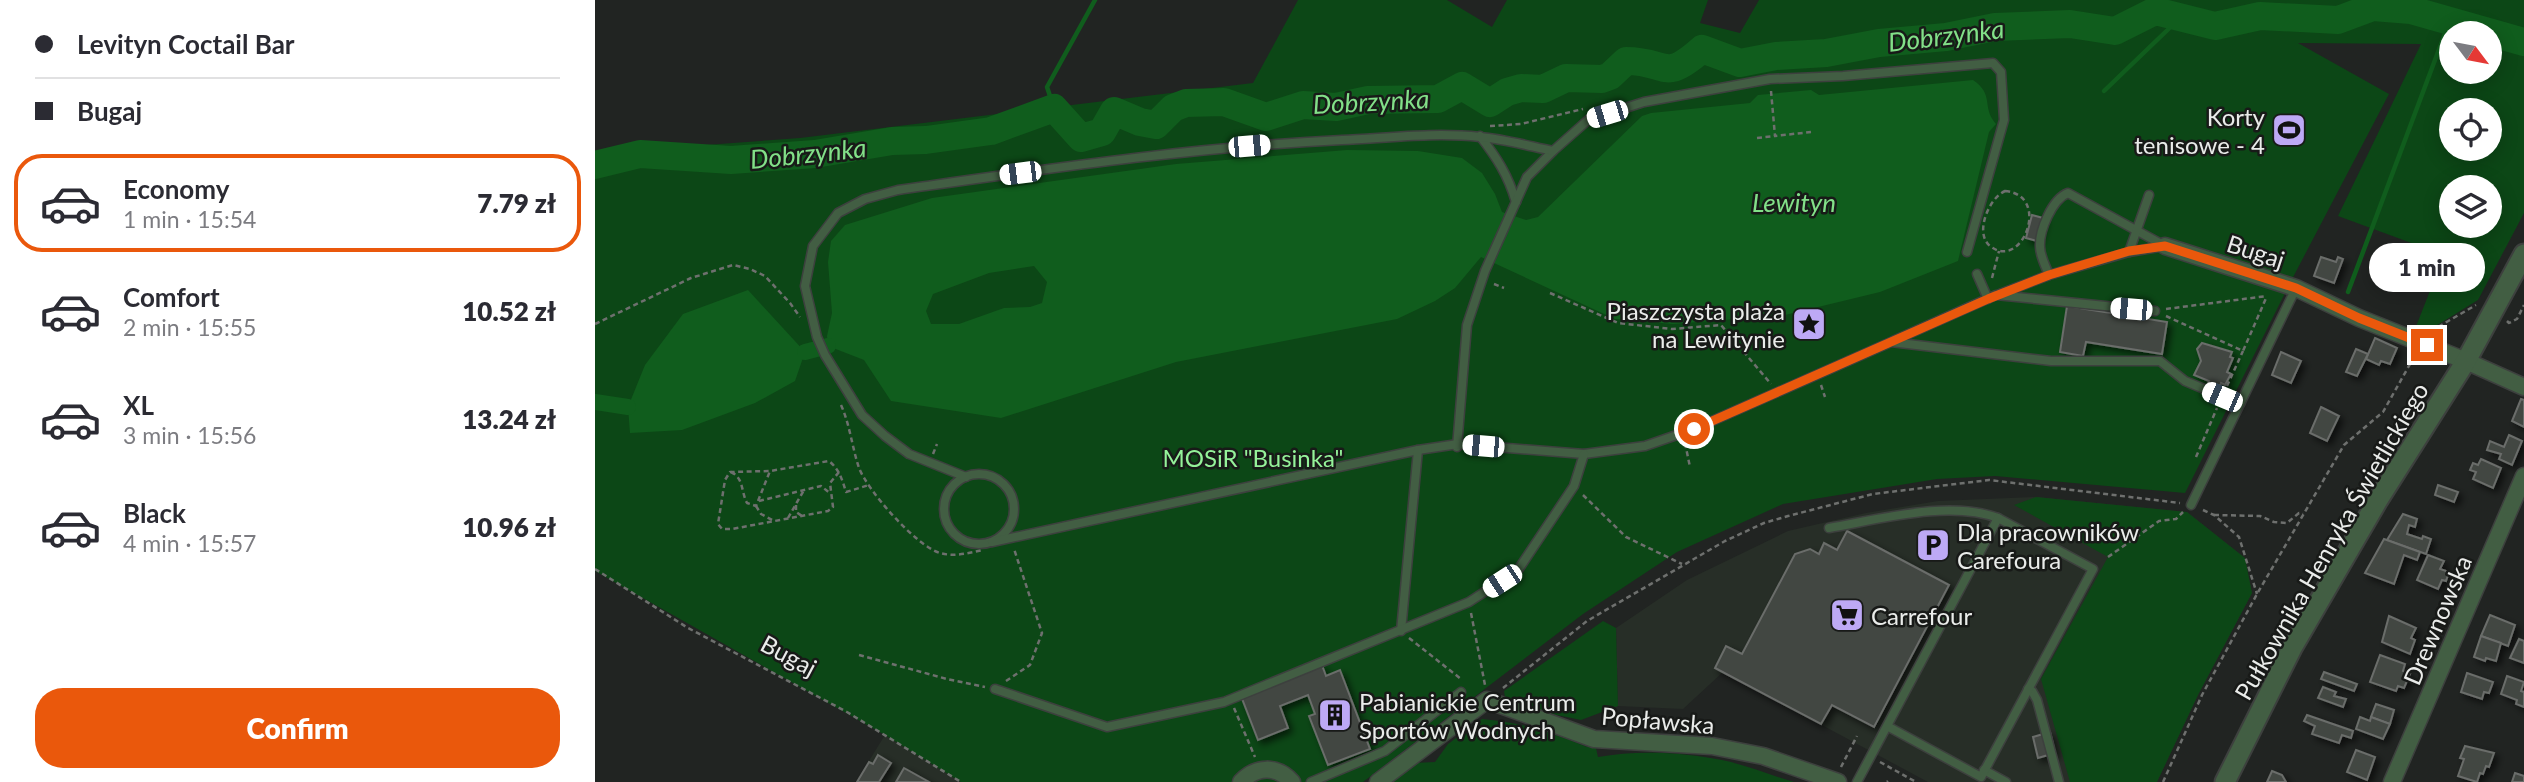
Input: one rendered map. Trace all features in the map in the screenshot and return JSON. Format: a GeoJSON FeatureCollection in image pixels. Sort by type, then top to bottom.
{"type":"FeatureCollection","features":[{"type":"Feature","properties":{"kind":"street","name":"Bugaj"},"geometry":{"type":"LineString","coordinates":[[2165,246],[2296,288],[2359,318],[2524,387]]}},
{"type":"Feature","properties":{"kind":"street","name":"Pułkownika Henryka Świetlickiego"},"geometry":{"type":"LineString","coordinates":[[2225,782],[2319,600],[2378,500],[2466,361],[2524,254]]}},
{"type":"Feature","properties":{"kind":"street","name":"Drewnowska"},"geometry":{"type":"LineString","coordinates":[[2392,782],[2524,476]]}},
{"type":"Feature","properties":{"kind":"street","name":"Popławska"},"geometry":{"type":"LineString","coordinates":[[1487,700],[1594,739],[1712,746],[1763,756],[1836,781]]}},
{"type":"Feature","properties":{"kind":"street"},"geometry":{"type":"LineString","coordinates":[[1377,782],[1487,700]]}},
{"type":"Feature","properties":{"kind":"street"},"geometry":{"type":"LineString","coordinates":[[1241,782],[1249,774],[1273,769],[1287,776],[1292,782]]}},
{"type":"Feature","properties":{"kind":"lane"},"geometry":{"type":"LineString","coordinates":[[1457,446],[1467,326],[1485,271],[1527,177],[1588,120],[1644,102],[1770,79],[1843,76],[1993,63],[2001,72],[2004,120],[1967,252]]}},
{"type":"Feature","properties":{"kind":"lane"},"geometry":{"type":"LineString","coordinates":[[1480,136],[1500,162],[1516,202]]}},
{"type":"Feature","properties":{"kind":"lane"},"geometry":{"type":"LineString","coordinates":[[966,477],[909,454],[884,436],[862,415],[825,355],[817,337],[805,286],[813,246],[838,213],[865,199],[898,190],[1205,149],[1358,139],[1480,136],[1553,151]]}},
{"type":"Feature","properties":{"kind":"lane"},"geometry":{"type":"LineString","coordinates":[[2049,275],[2040,248],[2047,215],[2063,195],[2068,193],[2165,246]]}},
{"type":"Feature","properties":{"kind":"lane"},"geometry":{"type":"LineString","coordinates":[[2129,251],[2149,195]]}},
{"type":"Feature","properties":{"kind":"lane"},"geometry":{"type":"LineString","coordinates":[[992,542],[1009,528],[1013,517],[1011,496],[1006,487],[997,480],[977,474],[966,477],[948,493],[945,517],[958,537],[980,544],[992,542],[1418,450],[1457,446],[1584,454],[1645,446],[1778,392],[1990,297],[2049,275],[2129,251],[2165,246]]}},
{"type":"Feature","properties":{"kind":"lane"},"geometry":{"type":"LineString","coordinates":[[1977,274],[1990,297]]}},
{"type":"Feature","properties":{"kind":"lane"},"geometry":{"type":"LineString","coordinates":[[2191,505],[2296,288]]}},
{"type":"Feature","properties":{"kind":"lane"},"geometry":{"type":"LineString","coordinates":[[1990,297],[2155,311]]}},
{"type":"Feature","properties":{"kind":"lane"},"geometry":{"type":"LineString","coordinates":[[1891,342],[2051,361],[2160,361],[2185,381],[2240,404]]}},
{"type":"Feature","properties":{"kind":"lane"},"geometry":{"type":"LineString","coordinates":[[1401,631],[1418,450]]}},
{"type":"Feature","properties":{"kind":"lane"},"geometry":{"type":"LineString","coordinates":[[995,689],[1107,727],[1231,699],[1469,602],[1518,570],[1574,485],[1584,454]]}},
{"type":"Feature","properties":{"kind":"lane"},"geometry":{"type":"LineString","coordinates":[[1829,528],[1902,516],[1960,510],[1980,512],[1998,518],[2093,569],[1981,777],[1887,726]]}},
{"type":"Feature","properties":{"kind":"lane"},"geometry":{"type":"LineString","coordinates":[[1857,782],[1998,518]]}},
{"type":"Feature","properties":{"kind":"lane"},"geometry":{"type":"LineString","coordinates":[[2028,689],[2032,691],[2039,708],[2058,778]]}},
{"type":"Feature","properties":{"kind":"lane"},"geometry":{"type":"LineString","coordinates":[[1311,782],[1385,751],[1461,692]]}},
{"type":"Feature","properties":{"kind":"lane"},"geometry":{"type":"LineString","coordinates":[[1985,770],[2006,782]]}},
{"type":"Feature","properties":{"kind":"path"},"geometry":{"type":"LineString","coordinates":[[1771,94],[1775,136]]}},
{"type":"Feature","properties":{"kind":"path"},"geometry":{"type":"LineString","coordinates":[[1756,138],[1811,132]]}},
{"type":"Feature","properties":{"kind":"path"},"geometry":{"type":"LineString","coordinates":[[2015,191],[2028,204],[2029,213],[2022,242],[2017,248],[1999,251],[1985,240],[1983,232],[1986,217],[1997,194],[2015,191]]}},
{"type":"Feature","properties":{"kind":"path"},"geometry":{"type":"LineString","coordinates":[[1990,297],[1999,251]]}},
{"type":"Feature","properties":{"kind":"path"},"geometry":{"type":"LineString","coordinates":[[595,324],[691,278],[733,265],[765,276],[817,337]]}},
{"type":"Feature","properties":{"kind":"path"},"geometry":{"type":"LineString","coordinates":[[1550,293],[1618,323],[1672,329],[1721,324],[1778,392]]}},
{"type":"Feature","properties":{"kind":"path"},"geometry":{"type":"LineString","coordinates":[[2267,296],[2243,351],[2155,311],[2192,306],[2267,296]]}},
{"type":"Feature","properties":{"kind":"path"},"geometry":{"type":"LineString","coordinates":[[2163,782],[2202,695],[2344,445],[2383,412],[2429,333],[2475,304]]}},
{"type":"Feature","properties":{"kind":"path"},"geometry":{"type":"LineString","coordinates":[[2513,321],[2524,305]]}},
{"type":"Feature","properties":{"kind":"path"},"geometry":{"type":"LineString","coordinates":[[839,400],[860,469],[869,485],[927,548]]}},
{"type":"Feature","properties":{"kind":"path"},"geometry":{"type":"LineString","coordinates":[[1682,433],[1691,467]]}},
{"type":"Feature","properties":{"kind":"path"},"geometry":{"type":"LineString","coordinates":[[730,472],[770,471],[829,461],[839,472],[846,492],[869,485]]}},
{"type":"Feature","properties":{"kind":"path"},"geometry":{"type":"LineString","coordinates":[[747,471],[742,482],[747,503],[756,506],[761,514],[775,522]]}},
{"type":"Feature","properties":{"kind":"path"},"geometry":{"type":"LineString","coordinates":[[756,506],[770,471]]}},
{"type":"Feature","properties":{"kind":"path"},"geometry":{"type":"LineString","coordinates":[[730,472],[737,475],[742,482]]}},
{"type":"Feature","properties":{"kind":"path"},"geometry":{"type":"LineString","coordinates":[[730,472],[725,480],[717,516],[722,530],[828,512],[833,506],[830,483]]}},
{"type":"Feature","properties":{"kind":"path"},"geometry":{"type":"LineString","coordinates":[[759,501],[830,483],[839,472]]}},
{"type":"Feature","properties":{"kind":"path"},"geometry":{"type":"LineString","coordinates":[[1469,602],[1487,700],[1587,621],[1682,564],[1764,523],[1873,494],[1989,480],[2191,505],[2214,515],[2239,537],[2257,594]]}},
{"type":"Feature","properties":{"kind":"path"},"geometry":{"type":"LineString","coordinates":[[1574,485],[1626,537],[1682,564]]}},
{"type":"Feature","properties":{"kind":"path"},"geometry":{"type":"LineString","coordinates":[[821,486],[831,494]]}},
{"type":"Feature","properties":{"kind":"path"},"geometry":{"type":"LineString","coordinates":[[786,520],[804,490]]}},
{"type":"Feature","properties":{"kind":"path"},"geometry":{"type":"LineString","coordinates":[[796,505],[796,512],[802,516]]}},
{"type":"Feature","properties":{"kind":"path"},"geometry":{"type":"LineString","coordinates":[[2108,557],[2159,521],[2176,519],[2191,505]]}},
{"type":"Feature","properties":{"kind":"path"},"geometry":{"type":"LineString","coordinates":[[2214,515],[2260,516],[2274,522],[2287,523],[2299,513],[2304,514]]}},
{"type":"Feature","properties":{"kind":"path"},"geometry":{"type":"LineString","coordinates":[[859,655],[995,689],[1030,665],[1042,633],[1018,566],[1011,537]]}},
{"type":"Feature","properties":{"kind":"path","name":"Bugaj"},"geometry":{"type":"LineString","coordinates":[[595,569],[688,628],[847,712],[961,782]]}},
{"type":"Feature","properties":{"kind":"path"},"geometry":{"type":"LineString","coordinates":[[1401,631],[1466,683]]}},
{"type":"Feature","properties":{"kind":"path"},"geometry":{"type":"LineString","coordinates":[[1231,699],[1260,770]]}},
{"type":"Feature","properties":{"kind":"path"},"geometry":{"type":"LineString","coordinates":[[1836,781],[1857,736]]}},
{"type":"Feature","properties":{"kind":"path"},"geometry":{"type":"LineString","coordinates":[[1871,757],[1916,782]]}},
{"type":"Feature","properties":{"kind":"shaded area"},"geometry":{"type":"Polygon","coordinates":[[[2037,497],[2187,512],[2245,558],[2252,593],[2198,695],[2157,782],[1928,782],[1723,672],[1683,709],[1618,706],[1616,628],[1687,580],[1788,531],[1866,513],[1938,501],[2037,497]]]}},
{"type":"Feature","properties":{"kind":"shaded area"},"geometry":{"type":"Polygon","coordinates":[[[885,735],[961,782],[856,782],[885,735]]]}},
{"type":"Feature","properties":{"kind":"green space","name":"MOSiR \"Businka\""},"geometry":{"type":"Polygon","coordinates":[[[1298,0],[1447,0],[1492,27],[1507,0],[1708,0],[1700,23],[1740,33],[1759,0],[2524,0],[2524,213],[2478,300],[2426,332],[2415,329],[2444,255],[2338,216],[2421,44],[2298,43],[2389,94],[2290,283],[2185,493],[1995,476],[1937,479],[1783,504],[1677,552],[1583,614],[1363,782],[961,782],[885,735],[595,571],[595,157],[623,151],[800,138],[1253,83],[1298,0]]]}},
{"type":"Feature","properties":{"kind":"green space"},"geometry":{"type":"Polygon","coordinates":[[[2036,497],[2187,512],[2245,558],[2252,593],[2198,695],[2157,782],[2070,782],[2041,679],[2108,557],[2014,505],[2036,497]]]}},
{"type":"Feature","properties":{"kind":"green space"},"geometry":{"type":"Polygon","coordinates":[[[1603,621],[1616,628],[1618,706],[1581,720],[1528,709],[1505,697],[1504,691],[1603,621]]]}},
{"type":"Feature","properties":{"kind":"green space"},"geometry":{"type":"Polygon","coordinates":[[[1482,719],[1536,728],[1587,747],[1595,744],[1598,757],[1644,753],[1692,755],[1731,762],[1794,782],[1391,782],[1414,763],[1435,762],[1448,744],[1482,719]]]}},
{"type":"Feature","properties":{"kind":"water","name":"Lewityn"},"geometry":{"type":"Polygon","coordinates":[[[1973,80],[1980,86],[1996,124],[1989,132],[1958,261],[1880,292],[1785,315],[1673,324],[1615,319],[1481,257],[1455,288],[1397,319],[1176,362],[1001,418],[891,401],[864,360],[828,346],[827,336],[832,313],[828,262],[831,241],[845,225],[932,198],[1176,164],[1347,150],[1418,151],[1462,158],[1482,173],[1502,212],[1526,220],[1538,217],[1642,116],[1750,103],[1758,95],[1811,90],[1819,95],[1973,80]],[[1034,266],[989,273],[933,294],[926,311],[931,324],[959,324],[1004,308],[1030,307],[1042,303],[1047,282],[1034,266]]]}},
{"type":"Feature","properties":{"kind":"water"},"geometry":{"type":"Polygon","coordinates":[[[748,290],[805,352],[795,381],[755,403],[682,430],[630,433],[628,407],[645,365],[683,314],[748,290]]]}},
{"type":"Feature","properties":{"kind":"building"},"geometry":{"type":"Polygon","coordinates":[[[2032,215],[2043,218],[2037,241],[2026,238],[2032,215]]]}},
{"type":"Feature","properties":{"kind":"building"},"geometry":{"type":"Polygon","coordinates":[[[2403,247],[2416,255],[2398,285],[2385,277],[2403,247]]]}},
{"type":"Feature","properties":{"kind":"building"},"geometry":{"type":"Polygon","coordinates":[[[2321,257],[2336,262],[2338,257],[2343,259],[2334,283],[2314,276],[2321,257]]]}},
{"type":"Feature","properties":{"kind":"building"},"geometry":{"type":"Polygon","coordinates":[[[2067,306],[2167,322],[2162,354],[2086,342],[2083,356],[2060,352],[2067,306]]]}},
{"type":"Feature","properties":{"kind":"building"},"geometry":{"type":"Polygon","coordinates":[[[2375,338],[2397,348],[2390,364],[2381,361],[2379,365],[2366,359],[2375,338]]]}},
{"type":"Feature","properties":{"kind":"building"},"geometry":{"type":"Polygon","coordinates":[[[2202,343],[2232,352],[2230,357],[2233,358],[2227,372],[2231,374],[2225,385],[2221,383],[2219,389],[2207,385],[2209,381],[2194,375],[2201,361],[2197,349],[2202,343]]]}},
{"type":"Feature","properties":{"kind":"building"},"geometry":{"type":"Polygon","coordinates":[[[2356,349],[2368,354],[2357,376],[2346,372],[2356,349]]]}},
{"type":"Feature","properties":{"kind":"building"},"geometry":{"type":"Polygon","coordinates":[[[2281,352],[2301,361],[2291,383],[2272,375],[2281,352]]]}},
{"type":"Feature","properties":{"kind":"building"},"geometry":{"type":"Polygon","coordinates":[[[2521,399],[2524,400],[2524,427],[2512,421],[2521,399]]]}},
{"type":"Feature","properties":{"kind":"building"},"geometry":{"type":"Polygon","coordinates":[[[2321,407],[2339,416],[2327,441],[2310,433],[2321,407]]]}},
{"type":"Feature","properties":{"kind":"building"},"geometry":{"type":"Polygon","coordinates":[[[2509,435],[2522,441],[2512,465],[2499,459],[2501,454],[2487,450],[2490,441],[2504,447],[2509,435]]]}},
{"type":"Feature","properties":{"kind":"building"},"geometry":{"type":"Polygon","coordinates":[[[2481,459],[2501,468],[2493,488],[2473,479],[2476,472],[2470,470],[2473,463],[2478,465],[2481,459]]]}},
{"type":"Feature","properties":{"kind":"building"},"geometry":{"type":"Polygon","coordinates":[[[2438,485],[2458,492],[2454,502],[2435,495],[2438,485]]]}},
{"type":"Feature","properties":{"kind":"building"},"geometry":{"type":"Polygon","coordinates":[[[2403,514],[2417,519],[2415,527],[2409,525],[2407,534],[2431,539],[2426,554],[2387,540],[2403,514]]]}},
{"type":"Feature","properties":{"kind":"building","name":"Carrefour"},"geometry":{"type":"Polygon","coordinates":[[[1847,531],[1949,585],[1874,727],[1832,705],[1821,724],[1715,668],[1726,646],[1742,654],[1795,554],[1810,549],[1819,554],[1824,543],[1837,550],[1847,531]]]}},
{"type":"Feature","properties":{"kind":"building"},"geometry":{"type":"Polygon","coordinates":[[[2384,539],[2420,552],[2417,560],[2404,555],[2394,584],[2365,573],[2384,539]]]}},
{"type":"Feature","properties":{"kind":"building"},"geometry":{"type":"Polygon","coordinates":[[[2428,555],[2444,561],[2440,569],[2449,572],[2446,581],[2442,580],[2438,589],[2417,580],[2428,555]]]}},
{"type":"Feature","properties":{"kind":"building"},"geometry":{"type":"Polygon","coordinates":[[[2490,615],[2515,625],[2508,646],[2481,636],[2490,615]]]}},
{"type":"Feature","properties":{"kind":"building"},"geometry":{"type":"Polygon","coordinates":[[[2389,616],[2416,628],[2411,638],[2415,640],[2410,654],[2382,642],[2389,616]]]}},
{"type":"Feature","properties":{"kind":"building"},"geometry":{"type":"Polygon","coordinates":[[[2481,636],[2501,643],[2496,661],[2474,657],[2481,636]]]}},
{"type":"Feature","properties":{"kind":"building"},"geometry":{"type":"Polygon","coordinates":[[[2519,639],[2524,641],[2524,663],[2510,658],[2519,639]]]}},
{"type":"Feature","properties":{"kind":"building"},"geometry":{"type":"Polygon","coordinates":[[[2380,655],[2405,664],[2403,671],[2410,674],[2404,688],[2398,686],[2396,691],[2370,682],[2380,655]]]}},
{"type":"Feature","properties":{"kind":"building","name":"Pabianickie Centrum Sportów Wodnych"},"geometry":{"type":"Polygon","coordinates":[[[1322,665],[1326,676],[1340,670],[1370,749],[1328,765],[1309,716],[1315,714],[1308,695],[1280,706],[1288,728],[1258,740],[1241,696],[1322,665]]]}},
{"type":"Feature","properties":{"kind":"building"},"geometry":{"type":"Polygon","coordinates":[[[2324,672],[2357,684],[2354,691],[2321,679],[2324,672]]]}},
{"type":"Feature","properties":{"kind":"building"},"geometry":{"type":"Polygon","coordinates":[[[2467,673],[2493,682],[2489,693],[2484,692],[2482,699],[2461,692],[2467,673]]]}},
{"type":"Feature","properties":{"kind":"building"},"geometry":{"type":"Polygon","coordinates":[[[2507,676],[2524,682],[2521,691],[2524,692],[2524,707],[2516,704],[2517,700],[2501,694],[2507,676]]]}},
{"type":"Feature","properties":{"kind":"building"},"geometry":{"type":"Polygon","coordinates":[[[2323,687],[2336,692],[2334,696],[2346,699],[2343,707],[2318,698],[2323,687]]]}},
{"type":"Feature","properties":{"kind":"building"},"geometry":{"type":"Polygon","coordinates":[[[2376,704],[2394,710],[2390,724],[2371,717],[2376,704]]]}},
{"type":"Feature","properties":{"kind":"building"},"geometry":{"type":"Polygon","coordinates":[[[2307,715],[2353,731],[2351,738],[2342,735],[2339,743],[2312,734],[2315,726],[2304,721],[2307,715]]]}},
{"type":"Feature","properties":{"kind":"building"},"geometry":{"type":"Polygon","coordinates":[[[2360,717],[2370,721],[2371,717],[2390,724],[2383,739],[2356,729],[2360,717]]]}},
{"type":"Feature","properties":{"kind":"building"},"geometry":{"type":"Polygon","coordinates":[[[2050,732],[2055,753],[2038,758],[2033,737],[2050,732]]]}},
{"type":"Feature","properties":{"kind":"building"},"geometry":{"type":"Polygon","coordinates":[[[2465,746],[2494,753],[2489,767],[2486,766],[2483,774],[2480,773],[2477,782],[2458,776],[2464,759],[2460,758],[2465,746]]]}},
{"type":"Feature","properties":{"kind":"building"},"geometry":{"type":"Polygon","coordinates":[[[2356,750],[2375,757],[2367,780],[2347,772],[2356,750]]]}},
{"type":"Feature","properties":{"kind":"building"},"geometry":{"type":"Polygon","coordinates":[[[878,755],[891,763],[879,782],[857,782],[869,762],[873,764],[878,755]]]}},
{"type":"Feature","properties":{"kind":"building"},"geometry":{"type":"Polygon","coordinates":[[[904,768],[929,782],[896,782],[904,768]]]}},
{"type":"Feature","properties":{"kind":"building"},"geometry":{"type":"Polygon","coordinates":[[[2272,771],[2282,775],[2286,782],[2267,782],[2272,771]]]}},
{"type":"Feature","properties":{"kind":"building"},"geometry":{"type":"Polygon","coordinates":[[[2515,773],[2524,776],[2524,782],[2512,782],[2515,773]]]}},
{"type":"Feature","properties":{"kind":"waterway"},"geometry":{"type":"LineString","coordinates":[[1054,108],[1047,87],[1095,0]]}},
{"type":"Feature","properties":{"kind":"waterway"},"geometry":{"type":"LineString","coordinates":[[2405,0],[2411,10]]}},
{"type":"Feature","properties":{"kind":"waterway","name":"Dobrzynka"},"geometry":{"type":"LineString","coordinates":[[595,165],[640,154],[731,160],[815,154],[892,141],[926,140],[991,131],[1054,108],[1081,138],[1102,132],[1114,111],[1140,122],[1156,125],[1173,108],[1186,103],[1224,102],[1266,117],[1303,105],[1336,107],[1368,100],[1438,99],[1462,86],[1490,103],[1507,92],[1521,88],[1543,89],[1566,78],[1602,79],[1610,76],[1626,61],[1672,68],[1689,60],[1702,49],[1740,63],[1776,56],[1826,53],[1879,43],[1946,37],[1995,27],[2070,24],[2115,31],[2155,11],[2215,26],[2260,16],[2338,20],[2373,7],[2411,10],[2524,42]]}},
{"type":"Feature","properties":{"kind":"waterway"},"geometry":{"type":"LineString","coordinates":[[2104,91],[2182,16]]}},
{"type":"Feature","properties":{"kind":"waterway"},"geometry":{"type":"LineString","coordinates":[[2348,292],[2450,20]]}},
{"type":"Feature","properties":{"kind":"waterway"},"geometry":{"type":"LineString","coordinates":[[805,352],[828,346]]}},
{"type":"Feature","properties":{"kind":"waterway"},"geometry":{"type":"LineString","coordinates":[[595,402],[628,407]]}},
{"type":"Feature","properties":{"kind":"place","name":"Korty tenisowe - 4"},"geometry":{"type":"Point","coordinates":[2289,130]}},
{"type":"Feature","properties":{"kind":"place","name":"Piaszczysta plaża na Lewitynie"},"geometry":{"type":"Point","coordinates":[1809,324]}},
{"type":"Feature","properties":{"kind":"place","name":"Dla pracowników Carefoura"},"geometry":{"type":"Point","coordinates":[1933,545]}},
{"type":"Feature","properties":{"kind":"place","name":"Carrefour"},"geometry":{"type":"Point","coordinates":[1847,615]}},
{"type":"Feature","properties":{"kind":"place","name":"Pabianickie Centrum Sportów Wodnych"},"geometry":{"type":"Point","coordinates":[1335,715]}},
{"type":"Feature","properties":{"kind":"route"},"geometry":{"type":"LineString","coordinates":[[1694,429],[1988,299],[2049,275],[2129,251],[2165,246],[2296,288],[2359,318],[2427,345]]}}]}
